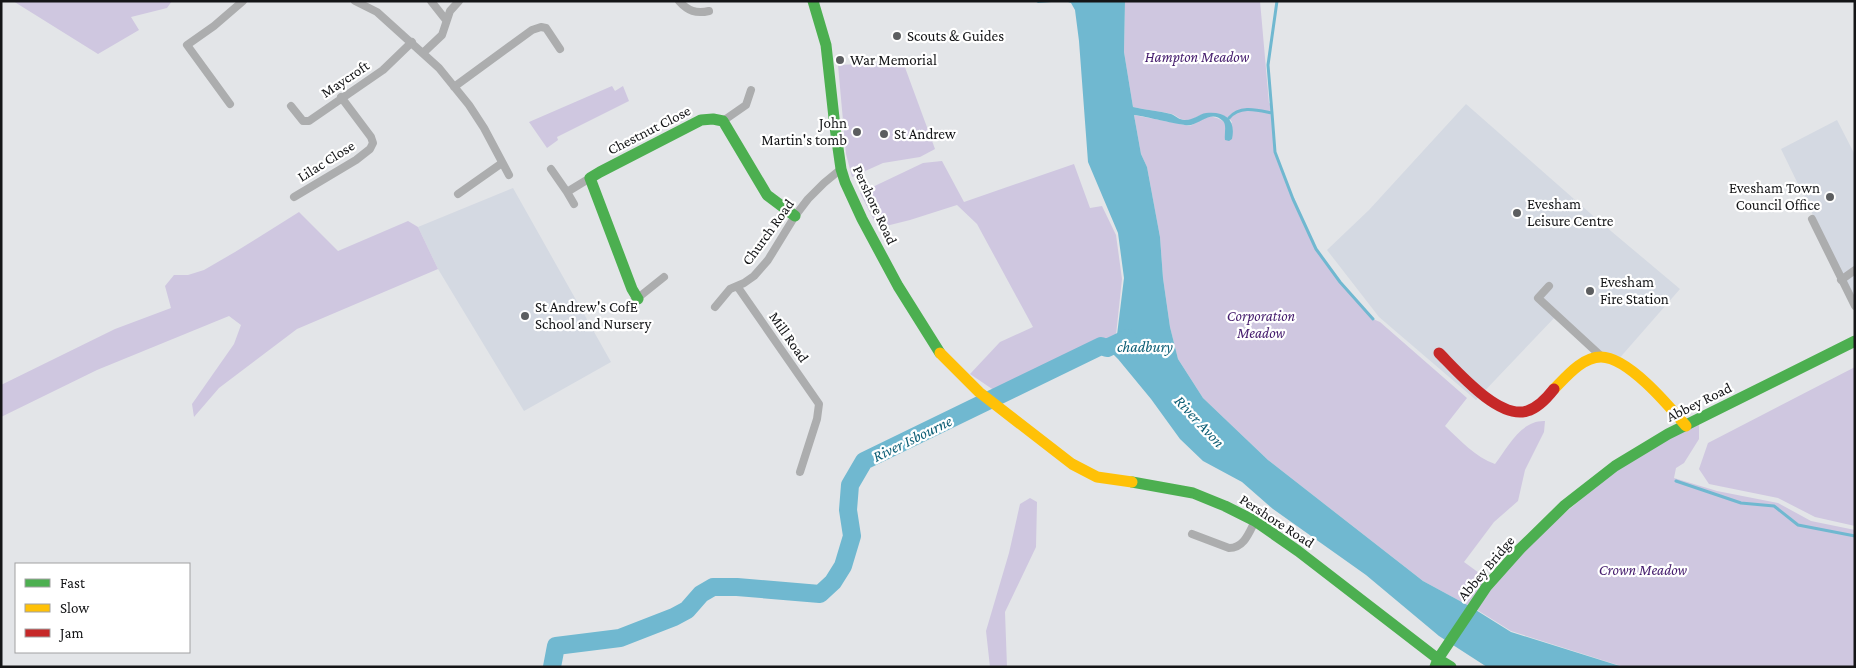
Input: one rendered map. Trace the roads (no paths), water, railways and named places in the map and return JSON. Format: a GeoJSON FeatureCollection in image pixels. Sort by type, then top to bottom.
{"type":"FeatureCollection","features":[{"type":"Feature","properties":{"kind":"main road","name":"Pershore Road"},"geometry":{"type":"LineString","coordinates":[[813,1],[826,45],[835,127],[845,182],[862,219],[898,286],[940,354],[979,392],[1072,464],[1097,478],[1154,485],[1193,493],[1225,506],[1255,522],[1298,551],[1438,660],[1452,667]]}},
{"type":"Feature","properties":{"kind":"main road","name":"Chestnut Close"},"geometry":{"type":"LineString","coordinates":[[590,178],[701,120],[713,119],[723,121]]}},
{"type":"Feature","properties":{"kind":"main road"},"geometry":{"type":"LineString","coordinates":[[723,121],[767,196],[795,216]]}},
{"type":"Feature","properties":{"kind":"main road"},"geometry":{"type":"LineString","coordinates":[[590,178],[632,289],[633,302]]}},
{"type":"Feature","properties":{"kind":"main road","name":"Abbey Road"},"geometry":{"type":"LineString","coordinates":[[1566,504],[1615,466],[1668,434],[1855,341]]}},
{"type":"Feature","properties":{"kind":"main road"},"geometry":{"type":"LineString","coordinates":[[1439,354],[1499,406],[1512,412],[1525,412],[1537,407],[1578,366],[1602,356],[1617,361],[1639,378],[1664,400],[1686,426]]}},
{"type":"Feature","properties":{"kind":"main road","name":"Abbey Bridge"},"geometry":{"type":"LineString","coordinates":[[1438,660],[1487,586],[1520,548],[1566,504]]}},
{"type":"Feature","properties":{"kind":"street"},"geometry":{"type":"LineString","coordinates":[[230,104],[187,45],[214,26],[243,1]]}},
{"type":"Feature","properties":{"kind":"street"},"geometry":{"type":"LineString","coordinates":[[355,1],[378,12],[439,68],[484,128],[509,175]]}},
{"type":"Feature","properties":{"kind":"street"},"geometry":{"type":"LineString","coordinates":[[431,1],[446,20]]}},
{"type":"Feature","properties":{"kind":"street"},"geometry":{"type":"LineString","coordinates":[[423,53],[442,35],[450,11],[458,1]]}},
{"type":"Feature","properties":{"kind":"street"},"geometry":{"type":"LineString","coordinates":[[679,1],[684,7],[693,12],[699,14],[709,12]]}},
{"type":"Feature","properties":{"kind":"street"},"geometry":{"type":"LineString","coordinates":[[454,87],[532,30],[541,27],[546,28],[560,49]]}},
{"type":"Feature","properties":{"kind":"street","name":"Maycroft"},"geometry":{"type":"LineString","coordinates":[[291,106],[303,121],[309,121],[341,97],[383,70],[412,42]]}},
{"type":"Feature","properties":{"kind":"street"},"geometry":{"type":"LineString","coordinates":[[723,121],[746,106],[751,90]]}},
{"type":"Feature","properties":{"kind":"street","name":"Lilac Close"},"geometry":{"type":"LineString","coordinates":[[294,197],[356,160],[370,149],[373,143],[371,137],[341,97]]}},
{"type":"Feature","properties":{"kind":"street"},"geometry":{"type":"LineString","coordinates":[[458,194],[502,163]]}},
{"type":"Feature","properties":{"kind":"street"},"geometry":{"type":"LineString","coordinates":[[552,169],[574,204]]}},
{"type":"Feature","properties":{"kind":"street","name":"Church Road"},"geometry":{"type":"LineString","coordinates":[[714,307],[730,289],[754,276],[768,260],[795,216],[819,188],[842,169]]}},
{"type":"Feature","properties":{"kind":"street","name":"Chestnut Close"},"geometry":{"type":"LineString","coordinates":[[567,192],[590,178]]}},
{"type":"Feature","properties":{"kind":"street"},"geometry":{"type":"LineString","coordinates":[[1812,219],[1855,306]]}},
{"type":"Feature","properties":{"kind":"street"},"geometry":{"type":"LineString","coordinates":[[1841,280],[1855,270]]}},
{"type":"Feature","properties":{"kind":"street"},"geometry":{"type":"LineString","coordinates":[[633,302],[664,277]]}},
{"type":"Feature","properties":{"kind":"street","name":"Mill Road"},"geometry":{"type":"LineString","coordinates":[[737,286],[819,404],[818,419],[800,472]]}},
{"type":"Feature","properties":{"kind":"street"},"geometry":{"type":"LineString","coordinates":[[1549,286],[1538,298],[1602,356]]}},
{"type":"Feature","properties":{"kind":"street"},"geometry":{"type":"LineString","coordinates":[[1192,534],[1229,548],[1235,548],[1247,537],[1255,522]]}},
{"type":"Feature","properties":{"kind":"water"},"geometry":{"type":"Polygon","coordinates":[[[1035,1],[1065,1],[1038,3],[1035,1]]]}},
{"type":"Feature","properties":{"kind":"water","name":"chadbury"},"geometry":{"type":"Polygon","coordinates":[[[1065,1],[1125,1],[1124,52],[1133,107],[1171,114],[1185,120],[1206,113],[1213,113],[1224,115],[1231,122],[1233,132],[1232,139],[1229,141],[1225,140],[1224,123],[1219,118],[1211,117],[1195,124],[1187,125],[1134,115],[1141,154],[1147,167],[1160,237],[1163,278],[1170,327],[1178,359],[1203,398],[1268,460],[1423,581],[1471,607],[1511,632],[1623,667],[1487,667],[1439,636],[1366,575],[1273,509],[1242,482],[1203,461],[1180,439],[1151,399],[1107,348],[1117,335],[1124,278],[1118,233],[1088,162],[1075,10],[1071,3],[1065,1]]]}},
{"type":"Feature","properties":{"kind":"waterway"},"geometry":{"type":"LineString","coordinates":[[1272,113],[1268,65],[1277,1]]}},
{"type":"Feature","properties":{"kind":"waterway"},"geometry":{"type":"LineString","coordinates":[[1229,118],[1238,111],[1243,110],[1272,113],[1275,152],[1293,199],[1316,249],[1340,282],[1373,319]]}},
{"type":"Feature","properties":{"kind":"waterway","name":"River Isbourne"},"geometry":{"type":"LineString","coordinates":[[552,667],[556,646],[620,638],[687,610],[701,594],[713,587],[737,587],[820,594],[833,582],[843,566],[852,536],[848,510],[850,485],[864,461],[1101,346],[1107,348],[1128,338]]}},
{"type":"Feature","properties":{"kind":"waterway"},"geometry":{"type":"LineString","coordinates":[[1676,481],[1741,503],[1774,506],[1798,525],[1855,536]]}},
{"type":"Feature","properties":{"kind":"place","name":"Scouts & Guides"},"geometry":{"type":"Point","coordinates":[897,36]}},
{"type":"Feature","properties":{"kind":"place","name":"War Memorial"},"geometry":{"type":"Point","coordinates":[840,60]}},
{"type":"Feature","properties":{"kind":"place","name":"John Martin's tomb"},"geometry":{"type":"Point","coordinates":[857,132]}},
{"type":"Feature","properties":{"kind":"place","name":"St Andrew"},"geometry":{"type":"Point","coordinates":[884,134]}},
{"type":"Feature","properties":{"kind":"place","name":"Evesham Town Council Office"},"geometry":{"type":"Point","coordinates":[1830,197]}},
{"type":"Feature","properties":{"kind":"place","name":"Evesham Leisure Centre"},"geometry":{"type":"Point","coordinates":[1517,213]}},
{"type":"Feature","properties":{"kind":"place","name":"Evesham Fire Station"},"geometry":{"type":"Point","coordinates":[1590,291]}},
{"type":"Feature","properties":{"kind":"place","name":"St Andrew's CofE School and Nursery"},"geometry":{"type":"Point","coordinates":[525,316]}},
{"type":"Feature","properties":{"kind":"park label","name":"Hampton Meadow"},"geometry":{"type":"Point","coordinates":[1197,57]}},
{"type":"Feature","properties":{"kind":"park label","name":"Corporation Meadow"},"geometry":{"type":"Point","coordinates":[1261,324]}},
{"type":"Feature","properties":{"kind":"park label","name":"Crown Meadow"},"geometry":{"type":"Point","coordinates":[1643,570]}},
{"type":"Feature","properties":{"kind":"water label","name":"River Avon"},"geometry":{"type":"Point","coordinates":[1200,421]}}]}
